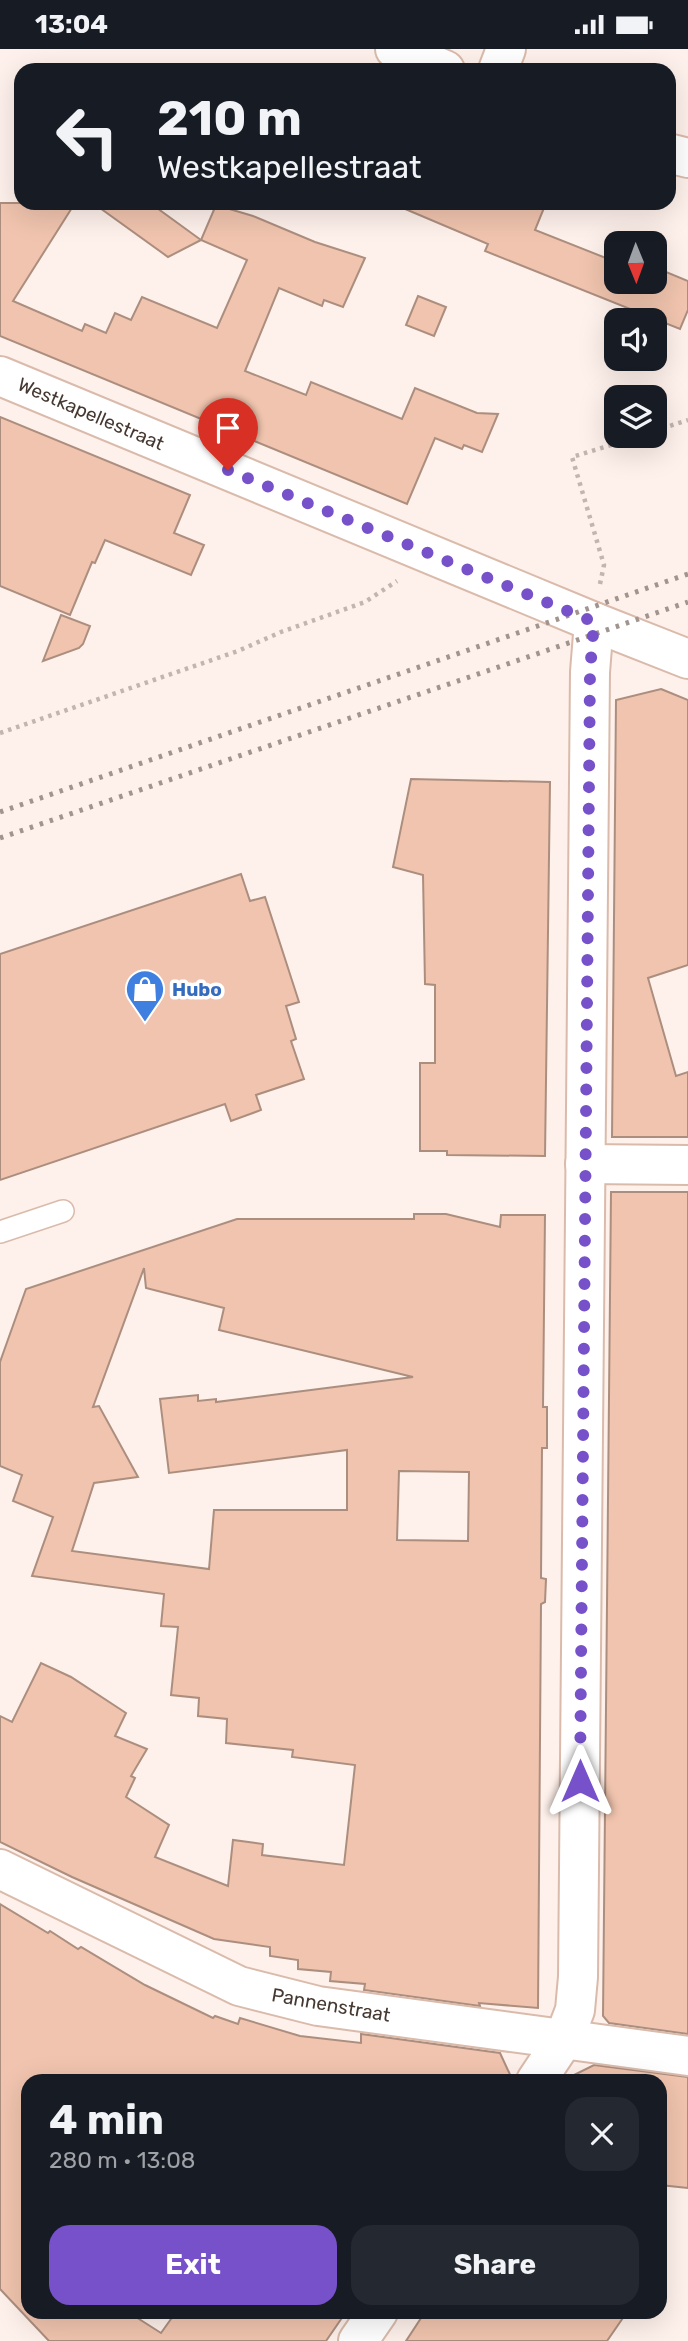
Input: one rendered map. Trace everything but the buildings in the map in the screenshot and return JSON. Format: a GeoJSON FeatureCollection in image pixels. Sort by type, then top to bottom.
{"type":"FeatureCollection","features":[{"type":"Feature","properties":{"kind":"street"},"geometry":{"type":"LineString","coordinates":[[395,49],[428,63]]}},
{"type":"Feature","properties":{"kind":"street","name":"Westkapellestraat"},"geometry":{"type":"LineString","coordinates":[[0,376],[688,659]]}},
{"type":"Feature","properties":{"kind":"street"},"geometry":{"type":"LineString","coordinates":[[541,2074],[564,2039],[575,2010],[578,1977],[590,672],[594,622]]}},
{"type":"Feature","properties":{"kind":"street"},"geometry":{"type":"LineString","coordinates":[[585,1164],[688,1165]]}},
{"type":"Feature","properties":{"kind":"street","name":"Pannenstraat"},"geometry":{"type":"LineString","coordinates":[[0,1869],[239,1986],[318,2006],[688,2056]]}},
{"type":"Feature","properties":{"kind":"street"},"geometry":{"type":"LineString","coordinates":[[358,2341],[373,2319]]}},
{"type":"Feature","properties":{"kind":"lane"},"geometry":{"type":"LineString","coordinates":[[0,1231],[64,1211]]}},
{"type":"Feature","properties":{"kind":"path"},"geometry":{"type":"LineString","coordinates":[[667,427],[688,420]]}},
{"type":"Feature","properties":{"kind":"path"},"geometry":{"type":"LineString","coordinates":[[594,622],[604,565],[572,457],[604,447]]}},
{"type":"Feature","properties":{"kind":"path"},"geometry":{"type":"LineString","coordinates":[[0,733],[238,651],[281,632],[365,602],[430,554]]}},
{"type":"Feature","properties":{"kind":"railway"},"geometry":{"type":"LineString","coordinates":[[0,812],[688,574]]}},
{"type":"Feature","properties":{"kind":"railway"},"geometry":{"type":"LineString","coordinates":[[0,838],[688,602]]}},
{"type":"Feature","properties":{"kind":"place","name":"Hubo"},"geometry":{"type":"Point","coordinates":[145,1023]}},
{"type":"Feature","properties":{"kind":"route"},"geometry":{"type":"LineString","coordinates":[[228,470],[594,622],[590,672],[580,1781]]}}]}
